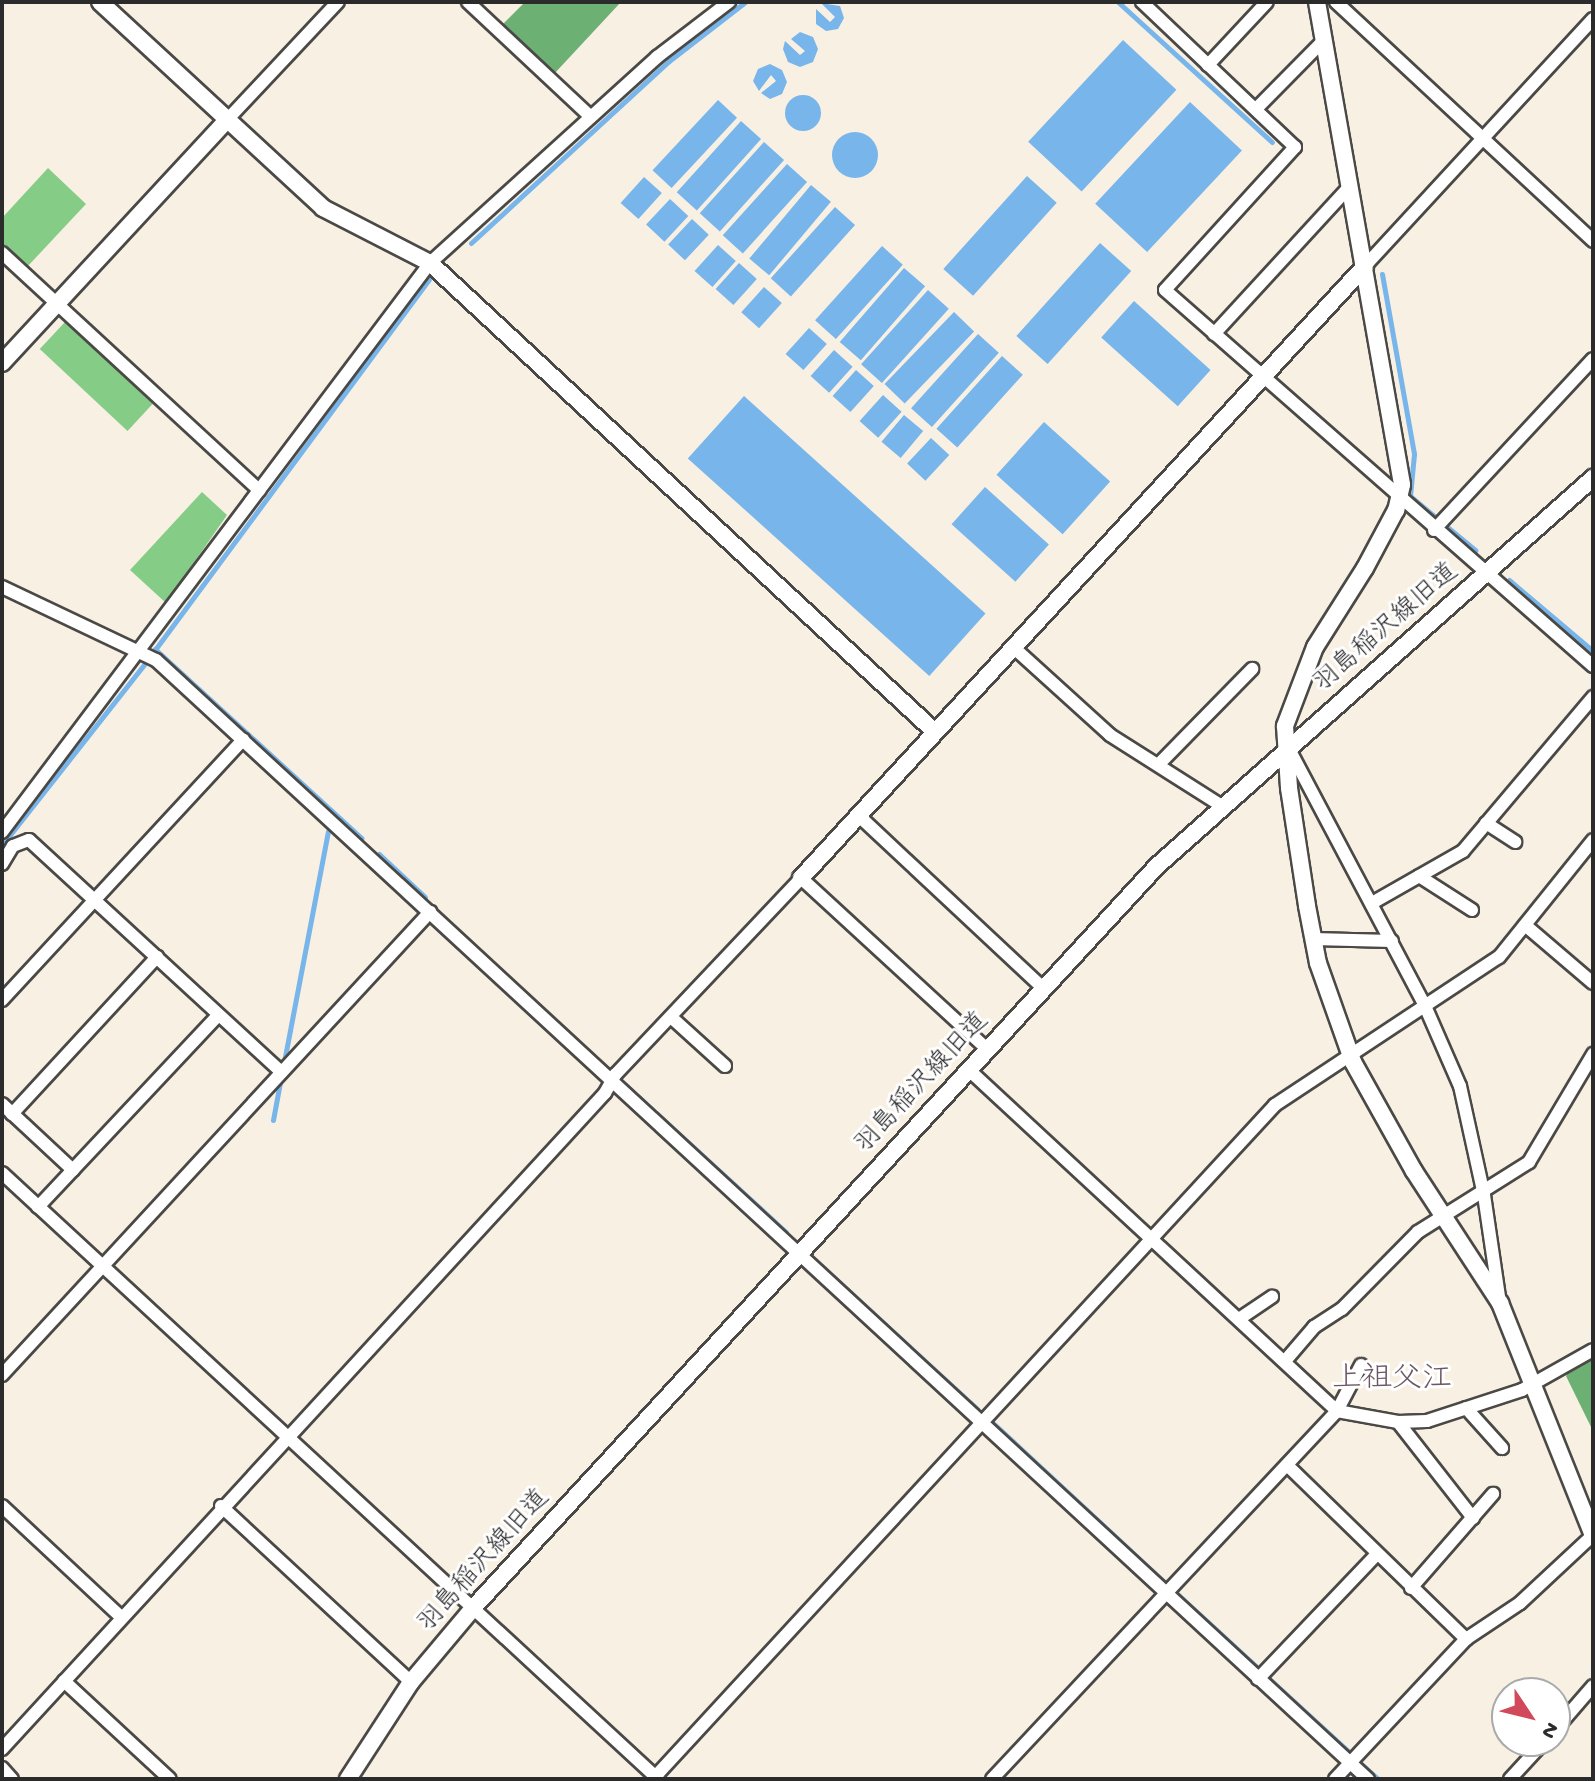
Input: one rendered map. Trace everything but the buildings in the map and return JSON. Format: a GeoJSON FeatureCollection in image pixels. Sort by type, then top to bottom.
{"type":"FeatureCollection","features":[{"type":"Feature","properties":{"kind":"street"},"geometry":{"type":"LineString","coordinates":[[100,2],[323,208],[430,263],[934,731]]}},
{"type":"Feature","properties":{"kind":"street"},"geometry":{"type":"LineString","coordinates":[[2,363],[338,2]]}},
{"type":"Feature","properties":{"kind":"street"},"geometry":{"type":"LineString","coordinates":[[468,2],[591,117]]}},
{"type":"Feature","properties":{"kind":"street"},"geometry":{"type":"LineString","coordinates":[[2,832],[142,651],[430,263],[591,117],[729,2]]}},
{"type":"Feature","properties":{"kind":"street"},"geometry":{"type":"LineString","coordinates":[[1142,2],[1295,147],[1165,290],[1398,499],[1593,666]]}},
{"type":"Feature","properties":{"kind":"street"},"geometry":{"type":"LineString","coordinates":[[1208,65],[1267,2]]}},
{"type":"Feature","properties":{"kind":"street"},"geometry":{"type":"LineString","coordinates":[[1317,2],[1395,430],[1402,485],[1365,568],[1315,647],[1285,726],[1290,801],[1313,939],[1349,1052],[1442,1214],[1500,1303]]}},
{"type":"Feature","properties":{"kind":"street"},"geometry":{"type":"LineString","coordinates":[[1336,2],[1593,241]]}},
{"type":"Feature","properties":{"kind":"street"},"geometry":{"type":"LineString","coordinates":[[2,1749],[221,1506],[605,1093],[610,1081],[1593,19]]}},
{"type":"Feature","properties":{"kind":"street"},"geometry":{"type":"LineString","coordinates":[[1256,109],[1324,40]]}},
{"type":"Feature","properties":{"kind":"street"},"geometry":{"type":"LineString","coordinates":[[1214,334],[1350,186]]}},
{"type":"Feature","properties":{"kind":"street"},"geometry":{"type":"LineString","coordinates":[[2,253],[259,490]]}},
{"type":"Feature","properties":{"kind":"street"},"geometry":{"type":"LineString","coordinates":[[1434,530],[1593,359]]}},
{"type":"Feature","properties":{"kind":"street","name":"羽島稲沢線旧道"},"geometry":{"type":"LineString","coordinates":[[348,1779],[411,1682],[473,1608],[1157,866],[1593,478]]}},
{"type":"Feature","properties":{"kind":"street"},"geometry":{"type":"LineString","coordinates":[[2,587],[142,651],[430,912],[1348,1764],[1368,1779]]}},
{"type":"Feature","properties":{"kind":"street"},"geometry":{"type":"LineString","coordinates":[[1012,646],[1110,735],[1160,763],[1222,806]]}},
{"type":"Feature","properties":{"kind":"street"},"geometry":{"type":"LineString","coordinates":[[1160,763],[1252,669]]}},
{"type":"Feature","properties":{"kind":"street"},"geometry":{"type":"LineString","coordinates":[[1372,903],[1463,851],[1593,697]]}},
{"type":"Feature","properties":{"kind":"street"},"geometry":{"type":"LineString","coordinates":[[2,1000],[243,740]]}},
{"type":"Feature","properties":{"kind":"street"},"geometry":{"type":"LineString","coordinates":[[1288,747],[1425,1006],[1460,1086],[1484,1195],[1500,1303],[1529,1384],[1593,1536],[1520,1603],[1466,1639],[1335,1779]]}},
{"type":"Feature","properties":{"kind":"street"},"geometry":{"type":"LineString","coordinates":[[858,815],[1044,989]]}},
{"type":"Feature","properties":{"kind":"street"},"geometry":{"type":"LineString","coordinates":[[1486,823],[1515,842]]}},
{"type":"Feature","properties":{"kind":"street"},"geometry":{"type":"LineString","coordinates":[[2,864],[13,846],[29,840],[281,1072]]}},
{"type":"Feature","properties":{"kind":"street"},"geometry":{"type":"LineString","coordinates":[[2,1173],[656,1778],[1275,1105],[1349,1052],[1499,957],[1593,840]]}},
{"type":"Feature","properties":{"kind":"street"},"geometry":{"type":"LineString","coordinates":[[1419,876],[1472,910]]}},
{"type":"Feature","properties":{"kind":"street"},"geometry":{"type":"LineString","coordinates":[[801,878],[988,1050]]}},
{"type":"Feature","properties":{"kind":"street"},"geometry":{"type":"LineString","coordinates":[[2,1375],[430,912]]}},
{"type":"Feature","properties":{"kind":"street"},"geometry":{"type":"LineString","coordinates":[[1525,925],[1593,983]]}},
{"type":"Feature","properties":{"kind":"street"},"geometry":{"type":"LineString","coordinates":[[1313,939],[1392,941]]}},
{"type":"Feature","properties":{"kind":"street"},"geometry":{"type":"LineString","coordinates":[[12,1114],[157,957]]}},
{"type":"Feature","properties":{"kind":"street"},"geometry":{"type":"LineString","coordinates":[[38,1207],[218,1015]]}},
{"type":"Feature","properties":{"kind":"street"},"geometry":{"type":"LineString","coordinates":[[671,1017],[725,1066]]}},
{"type":"Feature","properties":{"kind":"street"},"geometry":{"type":"LineString","coordinates":[[1285,1361],[1314,1327],[1342,1309],[1442,1214],[1484,1195],[1529,1162],[1593,1054]]}},
{"type":"Feature","properties":{"kind":"street"},"geometry":{"type":"LineString","coordinates":[[969,1070],[1337,1411],[1398,1422],[1427,1421],[1529,1384],[1593,1350]]}},
{"type":"Feature","properties":{"kind":"street"},"geometry":{"type":"LineString","coordinates":[[2,1104],[73,1170]]}},
{"type":"Feature","properties":{"kind":"street"},"geometry":{"type":"LineString","coordinates":[[1239,1319],[1272,1297]]}},
{"type":"Feature","properties":{"kind":"street"},"geometry":{"type":"LineString","coordinates":[[992,1779],[1337,1411],[1361,1365]]}},
{"type":"Feature","properties":{"kind":"street"},"geometry":{"type":"LineString","coordinates":[[1466,1408],[1502,1448]]}},
{"type":"Feature","properties":{"kind":"street"},"geometry":{"type":"LineString","coordinates":[[1398,1422],[1473,1518]]}},
{"type":"Feature","properties":{"kind":"street"},"geometry":{"type":"LineString","coordinates":[[1287,1465],[1375,1556],[1466,1639]]}},
{"type":"Feature","properties":{"kind":"street"},"geometry":{"type":"LineString","coordinates":[[1411,1588],[1493,1494]]}},
{"type":"Feature","properties":{"kind":"street"},"geometry":{"type":"LineString","coordinates":[[2,1506],[122,1618]]}},
{"type":"Feature","properties":{"kind":"street"},"geometry":{"type":"LineString","coordinates":[[221,1506],[411,1682]]}},
{"type":"Feature","properties":{"kind":"street"},"geometry":{"type":"LineString","coordinates":[[1258,1679],[1375,1556]]}},
{"type":"Feature","properties":{"kind":"street"},"geometry":{"type":"LineString","coordinates":[[64,1681],[170,1779]]}},
{"type":"Feature","properties":{"kind":"street"},"geometry":{"type":"LineString","coordinates":[[1571,1711],[1593,1686]]}},
{"type":"Feature","properties":{"kind":"street"},"geometry":{"type":"LineString","coordinates":[[1510,1779],[1530,1757]]}},
{"type":"Feature","properties":{"kind":"street"},"geometry":{"type":"LineString","coordinates":[[2,1768],[12,1779]]}},
{"type":"Feature","properties":{"kind":"green space"},"geometry":{"type":"Polygon","coordinates":[[[525,2],[621,2],[554,74],[501,26],[525,2]]]}},
{"type":"Feature","properties":{"kind":"green space"},"geometry":{"type":"Polygon","coordinates":[[[48,168],[86,204],[27,267],[2,243],[2,218],[48,168]]]}},
{"type":"Feature","properties":{"kind":"green space"},"geometry":{"type":"Polygon","coordinates":[[[65,322],[153,404],[128,431],[40,349],[65,322]]]}},
{"type":"Feature","properties":{"kind":"green space"},"geometry":{"type":"Polygon","coordinates":[[[202,492],[227,515],[166,603],[130,570],[202,492]]]}},
{"type":"Feature","properties":{"kind":"green space"},"geometry":{"type":"Polygon","coordinates":[[[1593,1356],[1593,1431],[1566,1376],[1574,1364],[1593,1356]]]}},
{"type":"Feature","properties":{"kind":"water"},"geometry":{"type":"Polygon","coordinates":[[[821,3],[840,6],[844,18],[838,29],[826,31],[816,24],[816,9],[830,22],[835,17],[821,3]]]}},
{"type":"Feature","properties":{"kind":"water"},"geometry":{"type":"Polygon","coordinates":[[[800,32],[813,37],[818,49],[813,62],[800,67],[788,62],[783,49],[785,41],[800,55],[805,51],[791,39],[800,32]]]}},
{"type":"Feature","properties":{"kind":"water"},"geometry":{"type":"Polygon","coordinates":[[[1123,40],[1176,90],[1082,191],[1028,142],[1123,40]]]}},
{"type":"Feature","properties":{"kind":"water"},"geometry":{"type":"Polygon","coordinates":[[[770,64],[782,70],[787,82],[782,94],[770,99],[761,93],[776,81],[771,75],[759,91],[753,81],[758,69],[770,64]]]}},
{"type":"Feature","properties":{"kind":"water"},"geometry":{"type":"Polygon","coordinates":[[[803,95],[816,100],[821,113],[816,126],[803,131],[790,126],[785,113],[790,100],[803,95]]]}},
{"type":"Feature","properties":{"kind":"water"},"geometry":{"type":"Polygon","coordinates":[[[718,100],[737,118],[672,188],[653,170],[718,100]]]}},
{"type":"Feature","properties":{"kind":"water"},"geometry":{"type":"Polygon","coordinates":[[[1190,102],[1242,150],[1147,252],[1095,204],[1190,102]]]}},
{"type":"Feature","properties":{"kind":"water"},"geometry":{"type":"Polygon","coordinates":[[[741,121],[761,139],[697,210],[677,192],[741,121]]]}},
{"type":"Feature","properties":{"kind":"water"},"geometry":{"type":"Polygon","coordinates":[[[855,132],[871,139],[878,155],[871,171],[855,178],[839,171],[832,155],[839,139],[855,132]]]}},
{"type":"Feature","properties":{"kind":"water"},"geometry":{"type":"Polygon","coordinates":[[[764,142],[784,160],[720,231],[700,213],[764,142]]]}},
{"type":"Feature","properties":{"kind":"water"},"geometry":{"type":"Polygon","coordinates":[[[787,164],[807,182],[743,253],[723,235],[787,164]]]}},
{"type":"Feature","properties":{"kind":"water"},"geometry":{"type":"Polygon","coordinates":[[[1027,176],[1057,203],[973,296],[943,269],[1027,176]]]}},
{"type":"Feature","properties":{"kind":"water"},"geometry":{"type":"Polygon","coordinates":[[[644,177],[662,193],[638,219],[621,203],[644,177]]]}},
{"type":"Feature","properties":{"kind":"water"},"geometry":{"type":"Polygon","coordinates":[[[811,185],[831,202],[769,275],[749,259],[811,185]]]}},
{"type":"Feature","properties":{"kind":"water"},"geometry":{"type":"Polygon","coordinates":[[[670,199],[688,216],[664,242],[646,225],[670,199]]]}},
{"type":"Feature","properties":{"kind":"water"},"geometry":{"type":"Polygon","coordinates":[[[835,207],[855,225],[791,296],[771,278],[835,207]]]}},
{"type":"Feature","properties":{"kind":"water"},"geometry":{"type":"Polygon","coordinates":[[[692,219],[709,235],[685,260],[668,245],[692,219]]]}},
{"type":"Feature","properties":{"kind":"water"},"geometry":{"type":"Polygon","coordinates":[[[1100,243],[1131,271],[1048,364],[1016,336],[1100,243]]]}},
{"type":"Feature","properties":{"kind":"water"},"geometry":{"type":"Polygon","coordinates":[[[718,245],[736,261],[712,287],[695,271],[718,245]]]}},
{"type":"Feature","properties":{"kind":"water"},"geometry":{"type":"Polygon","coordinates":[[[882,246],[903,265],[836,339],[815,320],[882,246]]]}},
{"type":"Feature","properties":{"kind":"water"},"geometry":{"type":"Polygon","coordinates":[[[739,263],[757,279],[733,305],[716,289],[739,263]]]}},
{"type":"Feature","properties":{"kind":"water"},"geometry":{"type":"Polygon","coordinates":[[[904,268],[925,286],[861,360],[840,342],[904,268]]]}},
{"type":"Feature","properties":{"kind":"water"},"geometry":{"type":"Polygon","coordinates":[[[764,287],[782,303],[759,328],[741,312],[764,287]]]}},
{"type":"Feature","properties":{"kind":"water"},"geometry":{"type":"Polygon","coordinates":[[[928,290],[949,309],[882,383],[861,364],[928,290]]]}},
{"type":"Feature","properties":{"kind":"water"},"geometry":{"type":"Polygon","coordinates":[[[1134,301],[1211,370],[1178,406],[1101,337],[1134,301]]]}},
{"type":"Feature","properties":{"kind":"water"},"geometry":{"type":"Polygon","coordinates":[[[954,312],[974,331],[905,403],[885,384],[954,312]]]}},
{"type":"Feature","properties":{"kind":"water"},"geometry":{"type":"Polygon","coordinates":[[[809,328],[827,344],[803,370],[786,354],[809,328]]]}},
{"type":"Feature","properties":{"kind":"water"},"geometry":{"type":"Polygon","coordinates":[[[978,334],[999,353],[932,427],[911,408],[978,334]]]}},
{"type":"Feature","properties":{"kind":"water"},"geometry":{"type":"Polygon","coordinates":[[[834,350],[853,367],[829,393],[811,376],[834,350]]]}},
{"type":"Feature","properties":{"kind":"water"},"geometry":{"type":"Polygon","coordinates":[[[1002,356],[1023,375],[957,448],[936,429],[1002,356]]]}},
{"type":"Feature","properties":{"kind":"water"},"geometry":{"type":"Polygon","coordinates":[[[856,370],[874,386],[850,412],[833,396],[856,370]]]}},
{"type":"Feature","properties":{"kind":"water"},"geometry":{"type":"Polygon","coordinates":[[[883,395],[902,412],[878,438],[860,421],[883,395]]]}},
{"type":"Feature","properties":{"kind":"water"},"geometry":{"type":"Polygon","coordinates":[[[744,396],[986,613],[929,676],[688,458],[744,396]]]}},
{"type":"Feature","properties":{"kind":"water"},"geometry":{"type":"Polygon","coordinates":[[[904,415],[923,431],[901,458],[882,442],[904,415]]]}},
{"type":"Feature","properties":{"kind":"water"},"geometry":{"type":"Polygon","coordinates":[[[1044,422],[1110,482],[1063,534],[996,475],[1044,422]]]}},
{"type":"Feature","properties":{"kind":"water"},"geometry":{"type":"Polygon","coordinates":[[[931,438],[949,455],[925,481],[907,464],[931,438]]]}},
{"type":"Feature","properties":{"kind":"water"},"geometry":{"type":"Polygon","coordinates":[[[985,487],[1049,545],[1015,582],[952,524],[985,487]]]}},
{"type":"Feature","properties":{"kind":"waterway"},"geometry":{"type":"LineString","coordinates":[[471,243],[669,61],[745,2]]}},
{"type":"Feature","properties":{"kind":"waterway"},"geometry":{"type":"LineString","coordinates":[[1118,2],[1272,142]]}},
{"type":"Feature","properties":{"kind":"waterway"},"geometry":{"type":"LineString","coordinates":[[1382,274],[1414,454],[1410,496],[1475,550]]}},
{"type":"Feature","properties":{"kind":"waterway"},"geometry":{"type":"LineString","coordinates":[[154,651],[429,280]]}},
{"type":"Feature","properties":{"kind":"waterway"},"geometry":{"type":"LineString","coordinates":[[1509,580],[1593,651]]}},
{"type":"Feature","properties":{"kind":"waterway"},"geometry":{"type":"LineString","coordinates":[[155,649],[361,838]]}},
{"type":"Feature","properties":{"kind":"waterway"},"geometry":{"type":"LineString","coordinates":[[2,845],[145,663]]}},
{"type":"Feature","properties":{"kind":"waterway"},"geometry":{"type":"LineString","coordinates":[[283,1067],[328,831]]}},
{"type":"Feature","properties":{"kind":"waterway"},"geometry":{"type":"LineString","coordinates":[[379,854],[425,897]]}},
{"type":"Feature","properties":{"kind":"waterway"},"geometry":{"type":"LineString","coordinates":[[273,1120],[281,1077]]}},
{"type":"Feature","properties":{"kind":"waterway"},"geometry":{"type":"LineString","coordinates":[[620,1080],[786,1232]]}},
{"type":"Feature","properties":{"kind":"waterway"},"geometry":{"type":"LineString","coordinates":[[815,1260],[977,1409]]}},
{"type":"Feature","properties":{"kind":"waterway"},"geometry":{"type":"LineString","coordinates":[[993,1423],[1164,1582]]}},
{"type":"Feature","properties":{"kind":"waterway"},"geometry":{"type":"LineString","coordinates":[[1173,1590],[1260,1670]]}},
{"type":"Feature","properties":{"kind":"waterway"},"geometry":{"type":"LineString","coordinates":[[1265,1675],[1348,1751]]}},
{"type":"Feature","properties":{"kind":"waterway"},"geometry":{"type":"LineString","coordinates":[[1358,1761],[1378,1779]]}},
{"type":"Feature","properties":{"kind":"district","name":"上祖父江"},"geometry":{"type":"Point","coordinates":[1392,1381]}}]}
